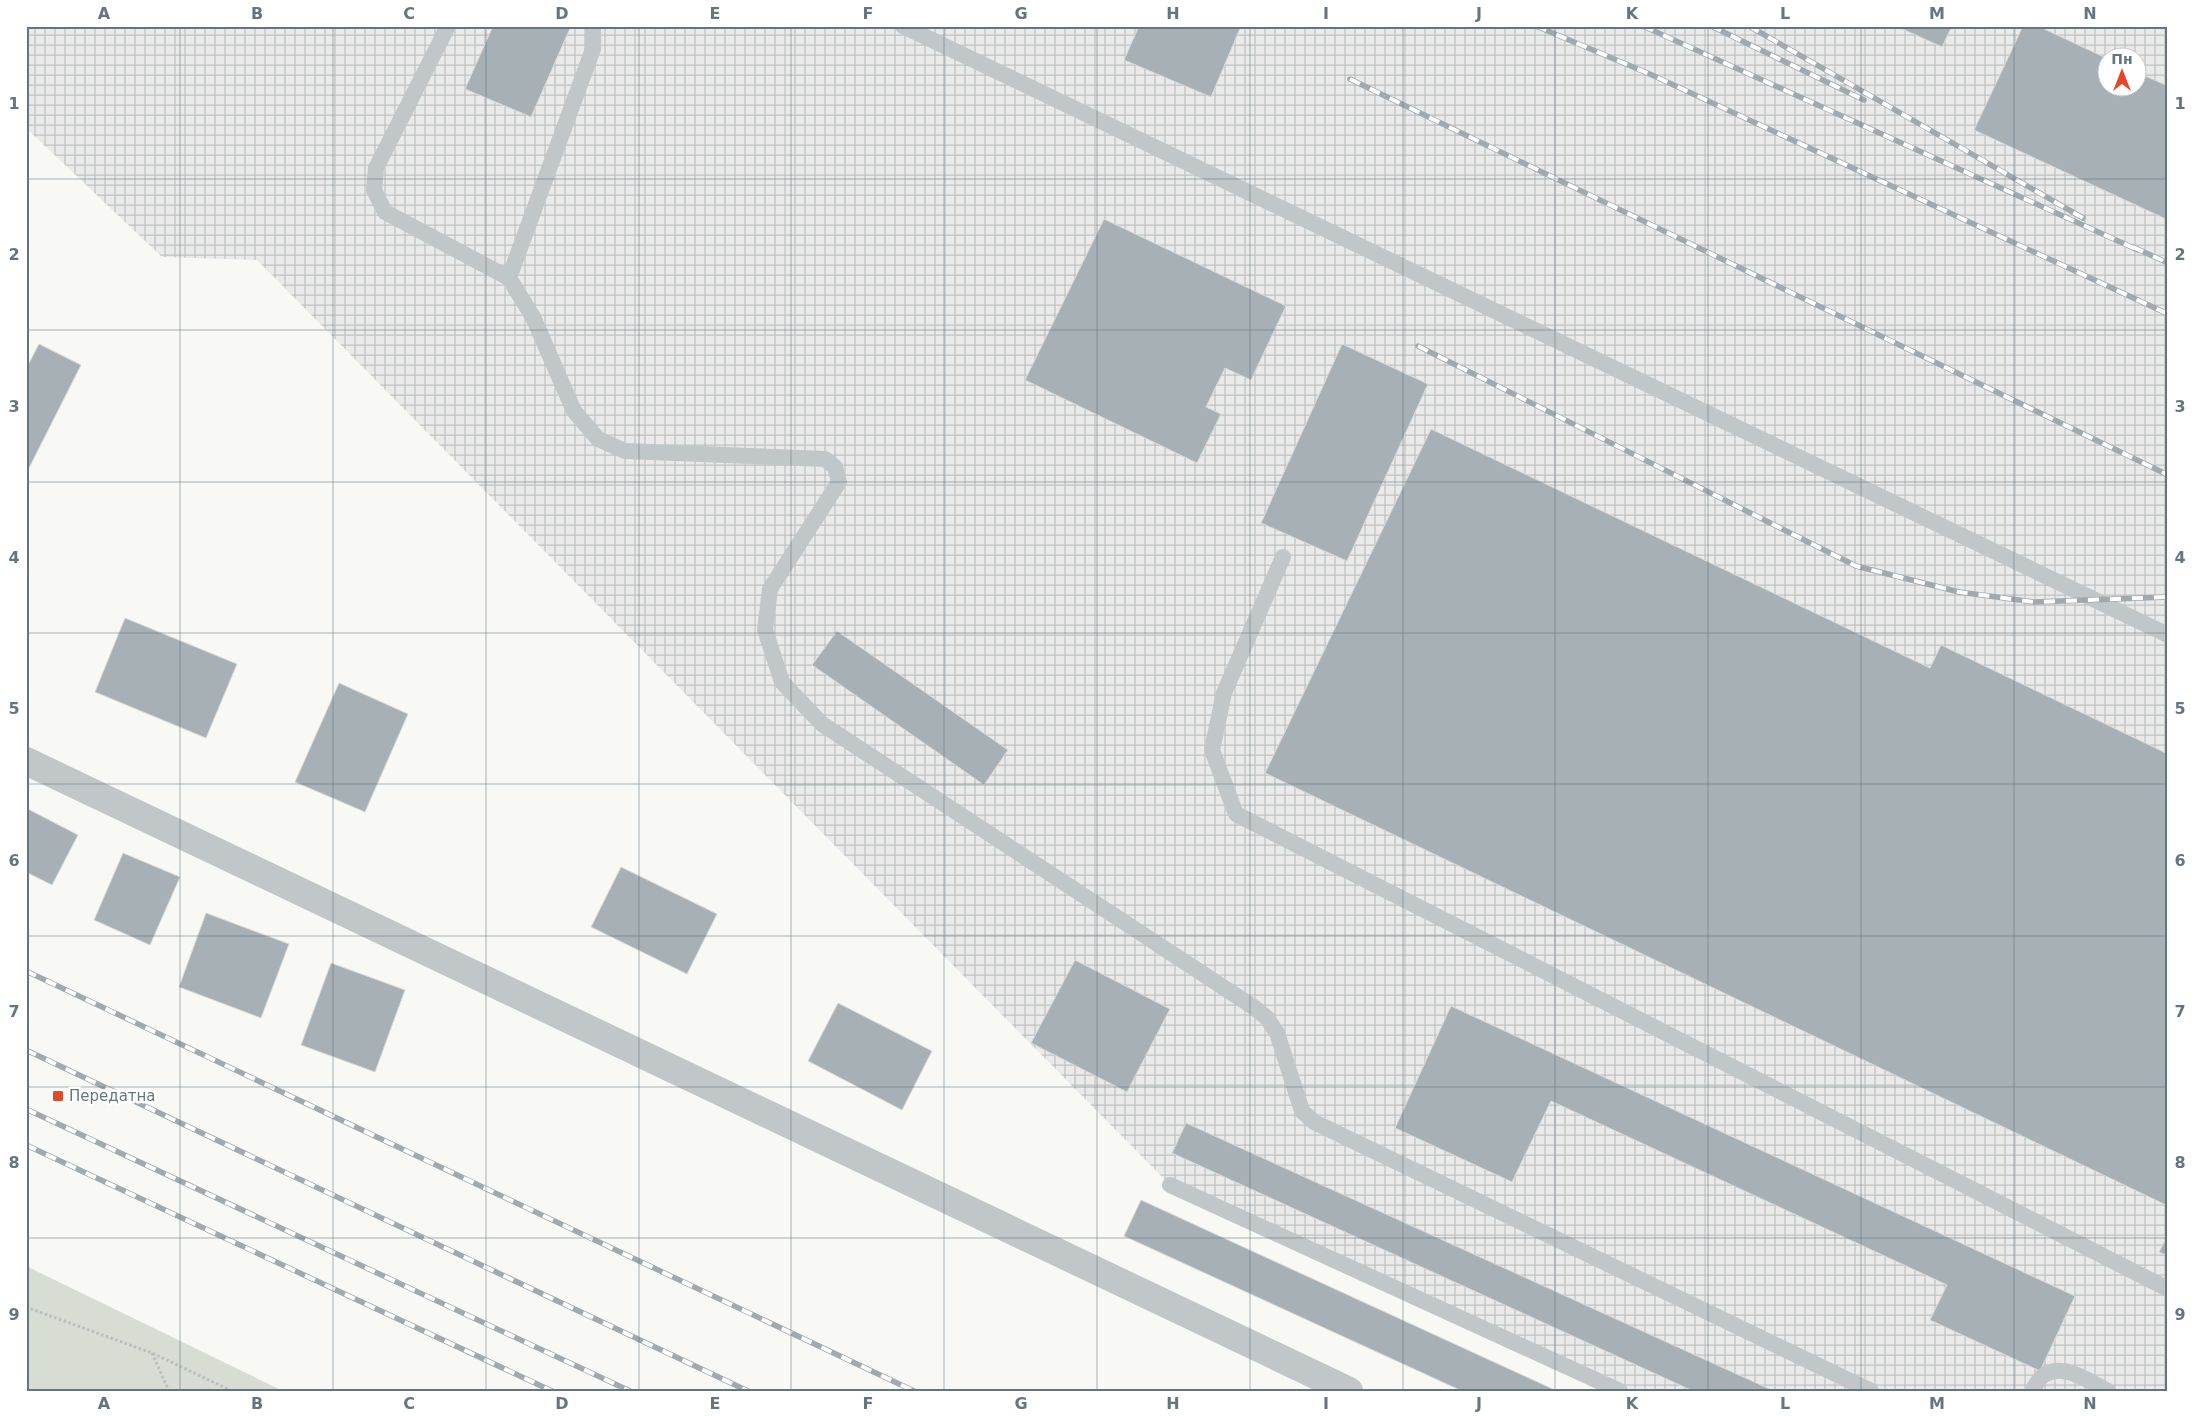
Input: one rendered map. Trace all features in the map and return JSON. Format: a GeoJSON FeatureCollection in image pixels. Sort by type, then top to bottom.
{"type":"FeatureCollection","features":[{"type":"Feature","properties":{"kind":"street"},"geometry":{"type":"LineString","coordinates":[[26,761],[1349,1391]]}},
{"type":"Feature","properties":{"kind":"lane"},"geometry":{"type":"LineString","coordinates":[[448,26],[376,168],[374,190],[385,212],[509,278],[533,316],[574,411],[598,439],[625,451],[825,459],[836,467],[840,482],[770,589],[765,630],[782,682],[822,724],[1255,1008],[1266,1018],[1277,1033],[1302,1111],[1314,1122],[1871,1391]]}},
{"type":"Feature","properties":{"kind":"lane"},"geometry":{"type":"LineString","coordinates":[[509,278],[593,49],[593,26]]}},
{"type":"Feature","properties":{"kind":"lane"},"geometry":{"type":"LineString","coordinates":[[903,26],[2168,635]]}},
{"type":"Feature","properties":{"kind":"lane"},"geometry":{"type":"LineString","coordinates":[[1282,557],[1224,693],[1212,750],[1236,814],[2168,1289]]}},
{"type":"Feature","properties":{"kind":"lane"},"geometry":{"type":"LineString","coordinates":[[1170,1185],[1620,1391]]}},
{"type":"Feature","properties":{"kind":"lane"},"geometry":{"type":"LineString","coordinates":[[2032,1391],[2042,1376],[2052,1372],[2070,1372],[2108,1391]]}},
{"type":"Feature","properties":{"kind":"path"},"geometry":{"type":"LineString","coordinates":[[26,1307],[152,1353],[232,1391]]}},
{"type":"Feature","properties":{"kind":"path"},"geometry":{"type":"LineString","coordinates":[[152,1353],[169,1391]]}},
{"type":"Feature","properties":{"kind":"shaded area"},"geometry":{"type":"Polygon","coordinates":[[[26,26],[2168,26],[2168,1391],[1615,1391],[1170,1185],[257,260],[162,257],[26,128],[26,26]]]}},
{"type":"Feature","properties":{"kind":"shaded area"},"geometry":{"type":"Polygon","coordinates":[[[26,1266],[283,1391],[26,1391],[26,1266]]]}},
{"type":"Feature","properties":{"kind":"building"},"geometry":{"type":"Polygon","coordinates":[[[493,26],[571,26],[531,117],[465,89],[493,26]]]}},
{"type":"Feature","properties":{"kind":"building"},"geometry":{"type":"Polygon","coordinates":[[[1139,26],[1241,26],[1211,97],[1124,60],[1139,26]]]}},
{"type":"Feature","properties":{"kind":"building"},"geometry":{"type":"Polygon","coordinates":[[[1896,26],[1952,26],[1942,47],[1896,26]]]}},
{"type":"Feature","properties":{"kind":"building"},"geometry":{"type":"Polygon","coordinates":[[[2023,26],[2038,26],[2096,53],[2096,98],[2146,98],[2146,76],[2168,86],[2168,220],[1974,130],[2023,26]]]}},
{"type":"Feature","properties":{"kind":"building"},"geometry":{"type":"Polygon","coordinates":[[[1104,219],[1286,306],[1251,380],[1225,368],[1206,407],[1221,414],[1197,463],[1025,380],[1104,219]]]}},
{"type":"Feature","properties":{"kind":"building"},"geometry":{"type":"Polygon","coordinates":[[[39,344],[81,365],[26,474],[26,369],[39,344]]]}},
{"type":"Feature","properties":{"kind":"building"},"geometry":{"type":"Polygon","coordinates":[[[1342,344],[1428,384],[1347,561],[1261,523],[1342,344]]]}},
{"type":"Feature","properties":{"kind":"building"},"geometry":{"type":"Polygon","coordinates":[[[1431,429],[1930,668],[1941,645],[2168,754],[2168,1206],[1265,773],[1431,429]]]}},
{"type":"Feature","properties":{"kind":"building"},"geometry":{"type":"Polygon","coordinates":[[[125,618],[237,664],[206,738],[95,692],[125,618]]]}},
{"type":"Feature","properties":{"kind":"building"},"geometry":{"type":"Polygon","coordinates":[[[837,631],[1008,750],[984,785],[812,665],[837,631]]]}},
{"type":"Feature","properties":{"kind":"building"},"geometry":{"type":"Polygon","coordinates":[[[339,683],[408,714],[365,812],[295,782],[339,683]]]}},
{"type":"Feature","properties":{"kind":"building"},"geometry":{"type":"Polygon","coordinates":[[[26,808],[78,835],[52,885],[26,872],[26,808]]]}},
{"type":"Feature","properties":{"kind":"building"},"geometry":{"type":"Polygon","coordinates":[[[123,853],[180,877],[150,945],[94,920],[123,853]]]}},
{"type":"Feature","properties":{"kind":"building"},"geometry":{"type":"Polygon","coordinates":[[[621,867],[717,914],[687,974],[591,927],[621,867]]]}},
{"type":"Feature","properties":{"kind":"building"},"geometry":{"type":"Polygon","coordinates":[[[206,913],[289,944],[261,1018],[179,987],[206,913]]]}},
{"type":"Feature","properties":{"kind":"building"},"geometry":{"type":"Polygon","coordinates":[[[1075,960],[1170,1009],[1127,1092],[1031,1043],[1075,960]]]}},
{"type":"Feature","properties":{"kind":"building"},"geometry":{"type":"Polygon","coordinates":[[[331,963],[405,990],[375,1072],[301,1045],[331,963]]]}},
{"type":"Feature","properties":{"kind":"building"},"geometry":{"type":"Polygon","coordinates":[[[838,1003],[932,1051],[902,1110],[808,1061],[838,1003]]]}},
{"type":"Feature","properties":{"kind":"building"},"geometry":{"type":"Polygon","coordinates":[[[1451,1006],[2075,1296],[2040,1371],[1930,1320],[1947,1285],[1551,1101],[1512,1182],[1395,1128],[1451,1006]]]}},
{"type":"Feature","properties":{"kind":"building"},"geometry":{"type":"Polygon","coordinates":[[[1186,1123],[1774,1391],[1693,1391],[1172,1153],[1186,1123]]]}},
{"type":"Feature","properties":{"kind":"building"},"geometry":{"type":"Polygon","coordinates":[[[1141,1200],[1557,1391],[1462,1391],[1124,1236],[1141,1200]]]}},
{"type":"Feature","properties":{"kind":"building"},"geometry":{"type":"Polygon","coordinates":[[[2168,1235],[2168,1256],[2159,1252],[2168,1235]]]}},
{"type":"Feature","properties":{"kind":"railway"},"geometry":{"type":"LineString","coordinates":[[1536,26],[1652,75],[2168,314]]}},
{"type":"Feature","properties":{"kind":"railway"},"geometry":{"type":"LineString","coordinates":[[1643,26],[2138,250]]}},
{"type":"Feature","properties":{"kind":"railway"},"geometry":{"type":"LineString","coordinates":[[1711,26],[1864,100]]}},
{"type":"Feature","properties":{"kind":"railway"},"geometry":{"type":"LineString","coordinates":[[1749,26],[2083,218]]}},
{"type":"Feature","properties":{"kind":"railway"},"geometry":{"type":"LineString","coordinates":[[1350,79],[2168,475]]}},
{"type":"Feature","properties":{"kind":"railway"},"geometry":{"type":"LineString","coordinates":[[2133,247],[2168,263]]}},
{"type":"Feature","properties":{"kind":"railway"},"geometry":{"type":"LineString","coordinates":[[1418,346],[1856,566],[1959,592],[2034,602],[2168,597]]}},
{"type":"Feature","properties":{"kind":"railway"},"geometry":{"type":"LineString","coordinates":[[26,971],[914,1391]]}},
{"type":"Feature","properties":{"kind":"railway"},"geometry":{"type":"LineString","coordinates":[[26,1050],[748,1391]]}},
{"type":"Feature","properties":{"kind":"railway"},"geometry":{"type":"LineString","coordinates":[[26,1109],[630,1391]]}},
{"type":"Feature","properties":{"kind":"railway"},"geometry":{"type":"LineString","coordinates":[[26,1145],[552,1391]]}},
{"type":"Feature","properties":{"kind":"place","name":"Передатна"},"geometry":{"type":"Point","coordinates":[58,1096]}}]}
